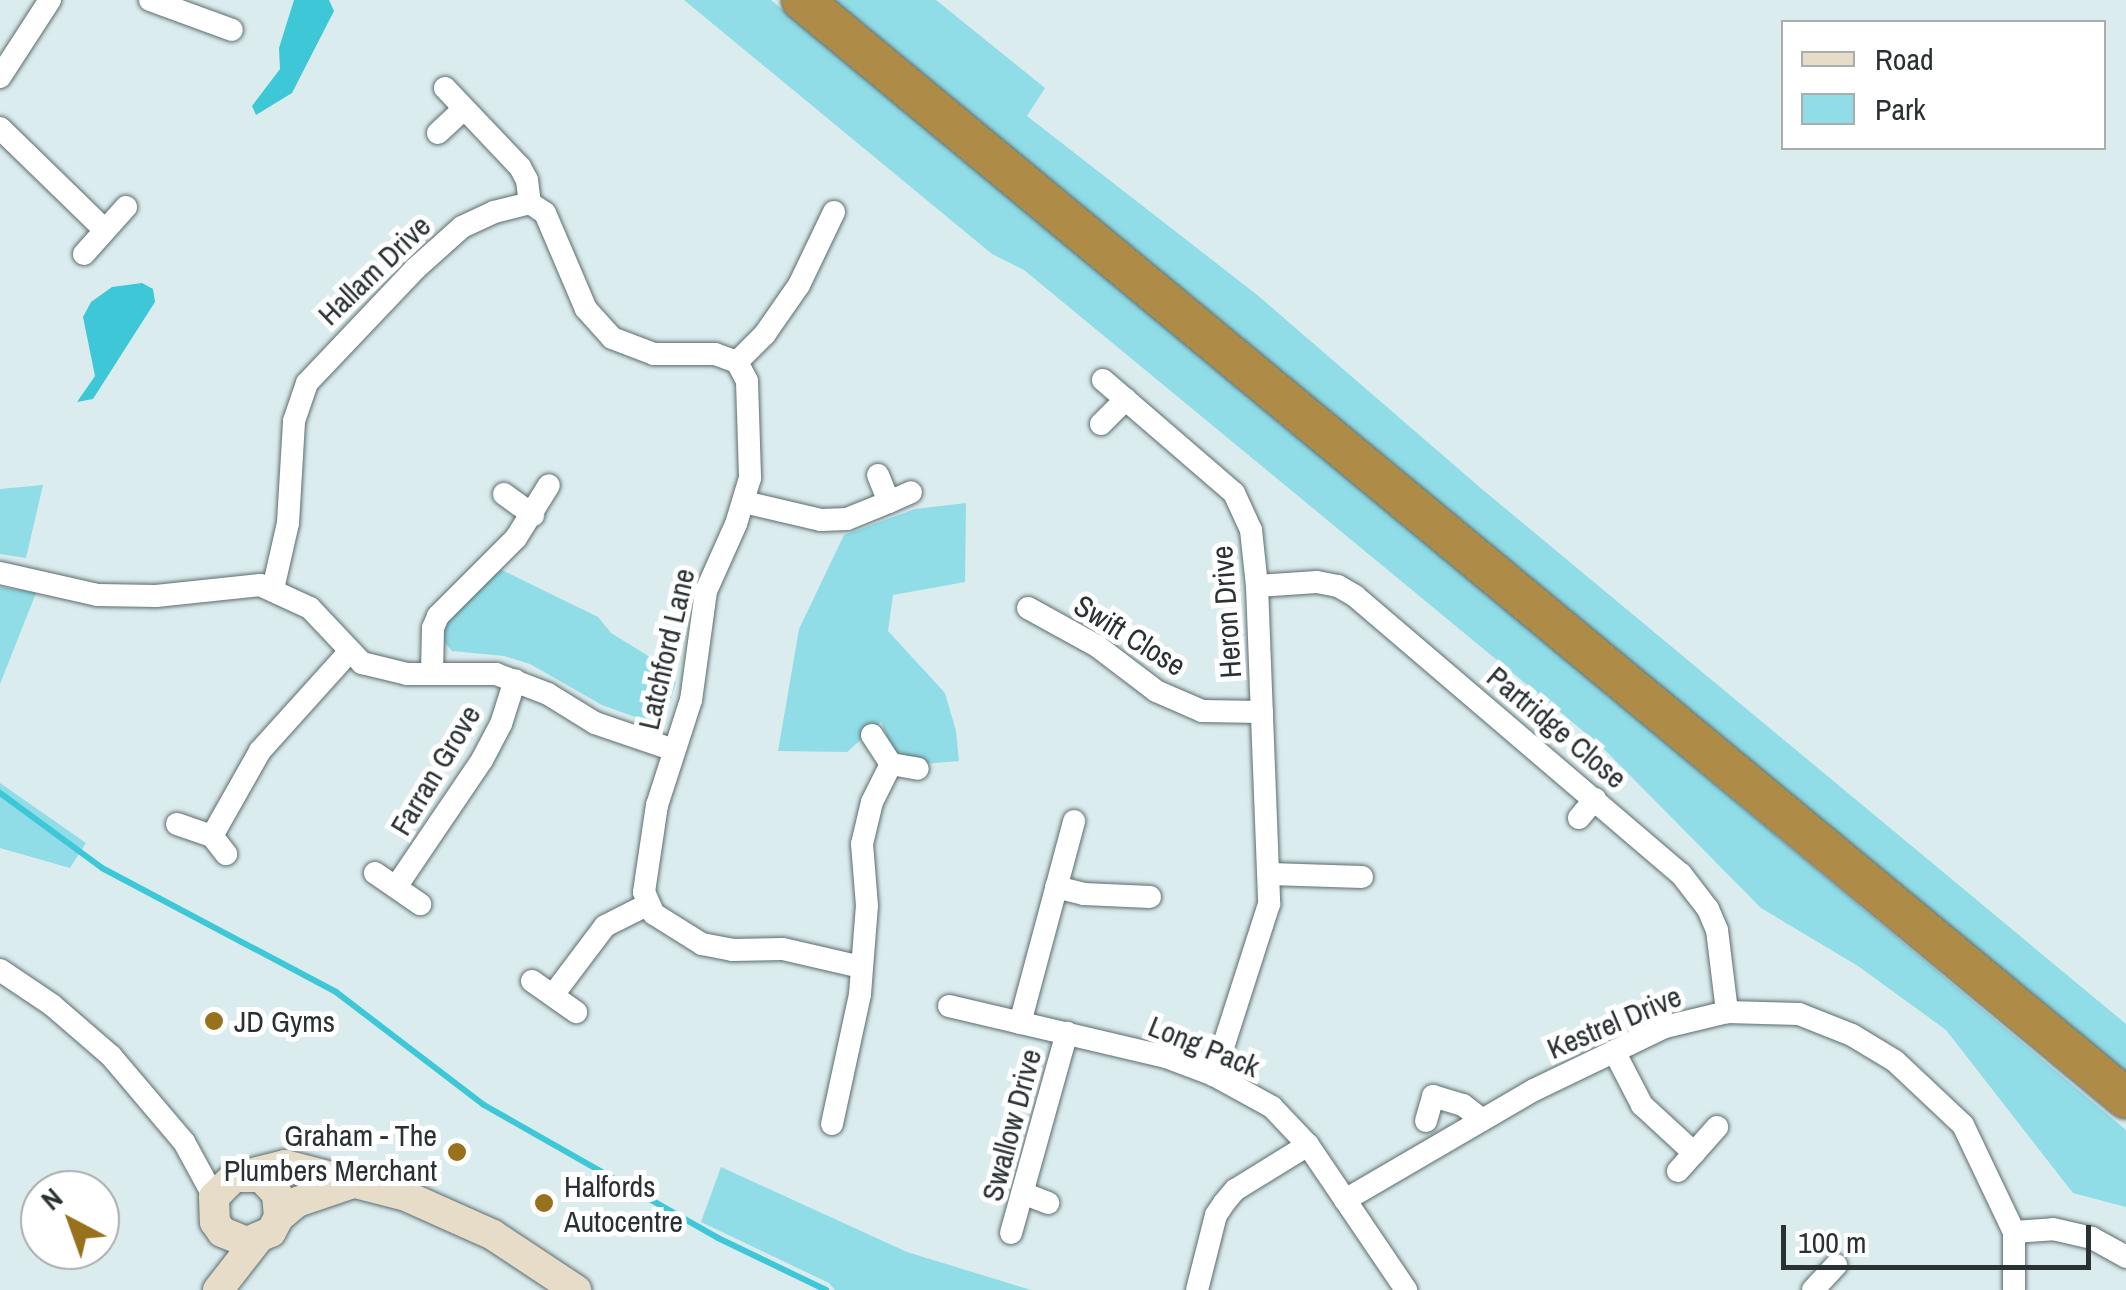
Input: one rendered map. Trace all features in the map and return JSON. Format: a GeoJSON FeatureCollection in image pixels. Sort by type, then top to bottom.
{"type":"FeatureCollection","features":[{"type":"Feature","properties":{"kind":"highway"},"geometry":{"type":"LineString","coordinates":[[802,0],[2126,1098]]}},
{"type":"Feature","properties":{"kind":"street"},"geometry":{"type":"LineString","coordinates":[[0,77],[50,0]]}},
{"type":"Feature","properties":{"kind":"street"},"geometry":{"type":"LineString","coordinates":[[150,0],[232,30]]}},
{"type":"Feature","properties":{"kind":"street"},"geometry":{"type":"LineString","coordinates":[[445,88],[520,167],[528,180],[530,204],[545,214],[586,309],[612,338],[642,351],[715,354],[737,362],[764,334],[799,285],[834,212]]}},
{"type":"Feature","properties":{"kind":"street"},"geometry":{"type":"LineString","coordinates":[[438,133],[464,109]]}},
{"type":"Feature","properties":{"kind":"street"},"geometry":{"type":"LineString","coordinates":[[0,128],[105,230]]}},
{"type":"Feature","properties":{"kind":"street","name":"Hallam Drive"},"geometry":{"type":"LineString","coordinates":[[273,589],[288,523],[294,421],[307,383],[415,269],[462,228],[506,208],[530,204]]}},
{"type":"Feature","properties":{"kind":"street"},"geometry":{"type":"LineString","coordinates":[[84,254],[126,207]]}},
{"type":"Feature","properties":{"kind":"street","name":"Latchford Lane"},"geometry":{"type":"LineString","coordinates":[[647,905],[644,892],[657,805],[697,669],[706,591],[744,502],[750,454],[747,381],[737,362]]}},
{"type":"Feature","properties":{"kind":"street","name":"Heron Drive"},"geometry":{"type":"LineString","coordinates":[[1103,380],[1234,493],[1251,530],[1258,586],[1270,874],[1262,933],[1214,1075]]}},
{"type":"Feature","properties":{"kind":"street"},"geometry":{"type":"LineString","coordinates":[[1101,424],[1126,399]]}},
{"type":"Feature","properties":{"kind":"street"},"geometry":{"type":"LineString","coordinates":[[878,475],[888,502]]}},
{"type":"Feature","properties":{"kind":"street"},"geometry":{"type":"LineString","coordinates":[[432,672],[433,628],[438,616],[491,568],[533,514],[548,485]]}},
{"type":"Feature","properties":{"kind":"street"},"geometry":{"type":"LineString","coordinates":[[744,502],[820,520],[848,518],[911,492]]}},
{"type":"Feature","properties":{"kind":"street"},"geometry":{"type":"LineString","coordinates":[[504,494],[533,514]]}},
{"type":"Feature","properties":{"kind":"street"},"geometry":{"type":"LineString","coordinates":[[0,573],[98,595],[156,596],[239,585],[273,589],[310,608],[350,652],[379,669],[407,674],[479,671],[515,680],[595,722],[674,750]]}},
{"type":"Feature","properties":{"kind":"street","name":"Partridge Close"},"geometry":{"type":"LineString","coordinates":[[1258,586],[1316,582],[1338,586],[1355,596],[1682,874],[1708,908],[1716,930],[1727,1012]]}},
{"type":"Feature","properties":{"kind":"street","name":"Swift Close"},"geometry":{"type":"LineString","coordinates":[[1028,608],[1097,646],[1156,690],[1202,710],[1262,712]]}},
{"type":"Feature","properties":{"kind":"street"},"geometry":{"type":"LineString","coordinates":[[177,824],[219,845],[260,751],[350,652]]}},
{"type":"Feature","properties":{"kind":"street","name":"Farran Grove"},"geometry":{"type":"LineString","coordinates":[[396,887],[482,760],[502,724],[515,680]]}},
{"type":"Feature","properties":{"kind":"street"},"geometry":{"type":"LineString","coordinates":[[872,735],[891,764],[918,769]]}},
{"type":"Feature","properties":{"kind":"street"},"geometry":{"type":"LineString","coordinates":[[832,1124],[860,994],[867,906],[862,844],[872,802],[891,764]]}},
{"type":"Feature","properties":{"kind":"street"},"geometry":{"type":"LineString","coordinates":[[1579,818],[1595,798]]}},
{"type":"Feature","properties":{"kind":"street"},"geometry":{"type":"LineString","coordinates":[[1020,1023],[1074,822]]}},
{"type":"Feature","properties":{"kind":"street"},"geometry":{"type":"LineString","coordinates":[[375,873],[420,904]]}},
{"type":"Feature","properties":{"kind":"street"},"geometry":{"type":"LineString","coordinates":[[1270,874],[1331,888],[1362,877]]}},
{"type":"Feature","properties":{"kind":"street"},"geometry":{"type":"LineString","coordinates":[[1056,886],[1084,894],[1150,898]]}},
{"type":"Feature","properties":{"kind":"street"},"geometry":{"type":"LineString","coordinates":[[553,995],[605,926],[647,905],[702,944],[732,950],[783,949],[860,967]]}},
{"type":"Feature","properties":{"kind":"street"},"geometry":{"type":"LineString","coordinates":[[0,970],[52,1005],[111,1056],[184,1142],[233,1183],[270,1184],[280,1205],[279,1217]]}},
{"type":"Feature","properties":{"kind":"street"},"geometry":{"type":"LineString","coordinates":[[532,981],[576,1012]]}},
{"type":"Feature","properties":{"kind":"street","name":"Long Pack"},"geometry":{"type":"LineString","coordinates":[[950,1006],[1166,1057],[1214,1075],[1272,1107],[1308,1145],[1406,1290]]}},
{"type":"Feature","properties":{"kind":"street","name":"Kestrel Drive"},"geometry":{"type":"LineString","coordinates":[[1345,1200],[1482,1120],[1664,1027],[1727,1012],[1799,1014],[1852,1036],[1896,1061],[1962,1125],[2014,1232],[2014,1290]]}},
{"type":"Feature","properties":{"kind":"street","name":"Swallow Drive"},"geometry":{"type":"LineString","coordinates":[[1011,1233],[1067,1033]]}},
{"type":"Feature","properties":{"kind":"street"},"geometry":{"type":"LineString","coordinates":[[1614,1051],[1642,1104],[1694,1153]]}},
{"type":"Feature","properties":{"kind":"street"},"geometry":{"type":"LineString","coordinates":[[1426,1121],[1436,1084],[1482,1120]]}},
{"type":"Feature","properties":{"kind":"street"},"geometry":{"type":"LineString","coordinates":[[1678,1171],[1717,1127]]}},
{"type":"Feature","properties":{"kind":"street"},"geometry":{"type":"LineString","coordinates":[[1197,1290],[1216,1216],[1224,1203],[1235,1190],[1308,1145]]}},
{"type":"Feature","properties":{"kind":"street"},"geometry":{"type":"LineString","coordinates":[[214,1290],[223,1248],[222,1232],[212,1210],[233,1183],[285,1165],[406,1196],[493,1235],[576,1290]]}},
{"type":"Feature","properties":{"kind":"street"},"geometry":{"type":"LineString","coordinates":[[214,1290],[256,1240],[271,1232],[279,1217],[296,1202],[354,1183]]}},
{"type":"Feature","properties":{"kind":"street"},"geometry":{"type":"LineString","coordinates":[[1025,1194],[1048,1204]]}},
{"type":"Feature","properties":{"kind":"street"},"geometry":{"type":"LineString","coordinates":[[2014,1232],[2053,1229],[2092,1238],[2126,1257]]}},
{"type":"Feature","properties":{"kind":"street"},"geometry":{"type":"LineString","coordinates":[[222,1232],[238,1241],[256,1240]]}},
{"type":"Feature","properties":{"kind":"street"},"geometry":{"type":"LineString","coordinates":[[1815,1289],[1836,1265]]}},
{"type":"Feature","properties":{"kind":"green space"},"geometry":{"type":"Polygon","coordinates":[[[684,0],[771,0],[1515,616],[2126,1130],[2126,1207],[2073,1193],[1946,1030],[1858,966],[1761,908],[1600,745],[1024,270],[992,254],[684,0]]]}},
{"type":"Feature","properties":{"kind":"green space"},"geometry":{"type":"Polygon","coordinates":[[[834,0],[936,0],[1045,88],[1027,116],[1256,294],[1483,490],[2126,1024],[2126,1074],[891,54],[834,0]]]}},
{"type":"Feature","properties":{"kind":"green space"},"geometry":{"type":"Polygon","coordinates":[[[43,485],[26,558],[0,554],[0,489],[43,485]]]}},
{"type":"Feature","properties":{"kind":"green space"},"geometry":{"type":"Polygon","coordinates":[[[966,503],[965,582],[893,595],[888,631],[945,693],[956,731],[959,761],[923,764],[893,750],[881,722],[847,752],[778,751],[799,629],[844,535],[915,509],[966,503]]]}},
{"type":"Feature","properties":{"kind":"green space"},"geometry":{"type":"Polygon","coordinates":[[[498,568],[598,617],[611,633],[650,657],[649,669],[676,682],[664,719],[649,722],[602,705],[530,664],[504,656],[452,651],[445,643],[443,626],[498,568]]]}},
{"type":"Feature","properties":{"kind":"green space"},"geometry":{"type":"Polygon","coordinates":[[[0,587],[36,593],[0,684],[0,587]]]}},
{"type":"Feature","properties":{"kind":"green space"},"geometry":{"type":"Polygon","coordinates":[[[0,783],[86,843],[70,868],[0,848],[0,783]]]}},
{"type":"Feature","properties":{"kind":"green space"},"geometry":{"type":"Polygon","coordinates":[[[721,1167],[907,1252],[1031,1290],[835,1290],[829,1283],[701,1222],[721,1167]]]}},
{"type":"Feature","properties":{"kind":"shaded area"},"geometry":{"type":"Polygon","coordinates":[[[294,0],[329,0],[334,11],[292,93],[256,115],[252,106],[280,69],[279,48],[294,0]]]}},
{"type":"Feature","properties":{"kind":"shaded area"},"geometry":{"type":"Polygon","coordinates":[[[142,283],[153,289],[155,302],[93,399],[77,402],[95,376],[83,317],[91,302],[112,287],[142,283]]]}},
{"type":"Feature","properties":{"kind":"waterway"},"geometry":{"type":"LineString","coordinates":[[0,793],[102,868],[336,992],[484,1105],[718,1238],[826,1290]]}},
{"type":"Feature","properties":{"kind":"place","name":"JD Gyms"},"geometry":{"type":"Point","coordinates":[214,1021]}},
{"type":"Feature","properties":{"kind":"place","name":"Graham - The Plumbers Merchant"},"geometry":{"type":"Point","coordinates":[457,1152]}},
{"type":"Feature","properties":{"kind":"place","name":"Halfords Autocentre"},"geometry":{"type":"Point","coordinates":[544,1203]}}]}
